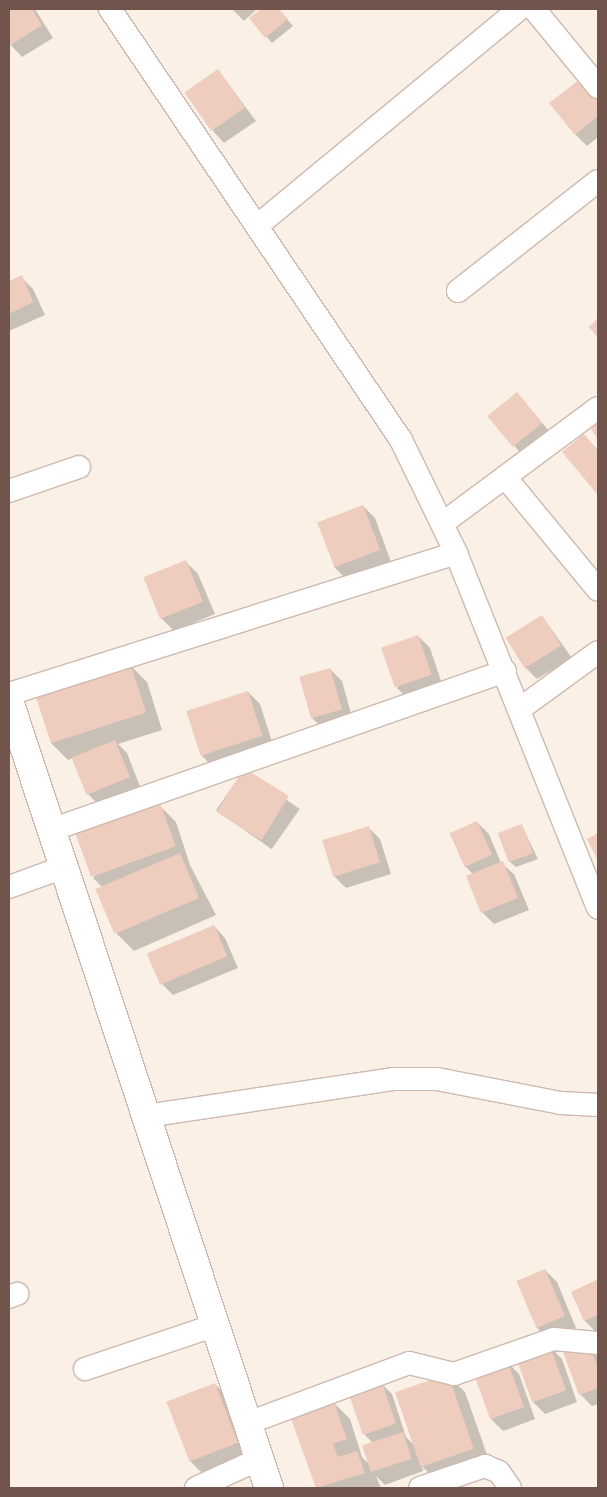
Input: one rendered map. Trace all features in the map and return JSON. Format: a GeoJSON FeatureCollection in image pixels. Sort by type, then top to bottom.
{"type":"FeatureCollection","features":[{"type":"Feature","properties":{"kind":"main road"},"geometry":{"type":"LineString","coordinates":[[9,701],[269,1488]]}},
{"type":"Feature","properties":{"kind":"street"},"geometry":{"type":"LineString","coordinates":[[110,9],[401,440],[456,553],[521,708],[598,908]]}},
{"type":"Feature","properties":{"kind":"street"},"geometry":{"type":"LineString","coordinates":[[257,226],[519,9]]}},
{"type":"Feature","properties":{"kind":"street"},"geometry":{"type":"LineString","coordinates":[[534,9],[598,87]]}},
{"type":"Feature","properties":{"kind":"street"},"geometry":{"type":"LineString","coordinates":[[458,291],[598,181]]}},
{"type":"Feature","properties":{"kind":"street"},"geometry":{"type":"LineString","coordinates":[[443,523],[598,408]]}},
{"type":"Feature","properties":{"kind":"street"},"geometry":{"type":"LineString","coordinates":[[9,491],[79,467]]}},
{"type":"Feature","properties":{"kind":"street"},"geometry":{"type":"LineString","coordinates":[[505,477],[598,590]]}},
{"type":"Feature","properties":{"kind":"street"},"geometry":{"type":"LineString","coordinates":[[9,694],[456,553]]}},
{"type":"Feature","properties":{"kind":"street"},"geometry":{"type":"LineString","coordinates":[[521,708],[598,652]]}},
{"type":"Feature","properties":{"kind":"street"},"geometry":{"type":"LineString","coordinates":[[51,830],[505,671]]}},
{"type":"Feature","properties":{"kind":"street"},"geometry":{"type":"LineString","coordinates":[[9,887],[64,867]]}},
{"type":"Feature","properties":{"kind":"street"},"geometry":{"type":"LineString","coordinates":[[146,1116],[394,1078],[437,1079],[561,1104],[598,1105]]}},
{"type":"Feature","properties":{"kind":"street"},"geometry":{"type":"LineString","coordinates":[[85,1369],[216,1325]]}},
{"type":"Feature","properties":{"kind":"street"},"geometry":{"type":"LineString","coordinates":[[248,1423],[409,1363],[454,1374],[554,1339],[598,1343]]}},
{"type":"Feature","properties":{"kind":"street"},"geometry":{"type":"LineString","coordinates":[[196,1488],[260,1459]]}},
{"type":"Feature","properties":{"kind":"street"},"geometry":{"type":"LineString","coordinates":[[420,1488],[485,1466],[500,1472],[510,1488]]}},
{"type":"Feature","properties":{"kind":"building"},"geometry":{"type":"Polygon","coordinates":[[[9,9],[32,9],[42,25],[9,46],[9,9]]]}},
{"type":"Feature","properties":{"kind":"building"},"geometry":{"type":"Polygon","coordinates":[[[261,9],[279,9],[288,19],[265,38],[249,18],[261,9]]]}},
{"type":"Feature","properties":{"kind":"building"},"geometry":{"type":"Polygon","coordinates":[[[218,69],[245,108],[211,131],[184,93],[218,69]]]}},
{"type":"Feature","properties":{"kind":"building"},"geometry":{"type":"Polygon","coordinates":[[[584,76],[598,94],[598,116],[575,135],[549,103],[584,76]]]}},
{"type":"Feature","properties":{"kind":"building"},"geometry":{"type":"Polygon","coordinates":[[[22,275],[33,302],[9,314],[9,281],[22,275]]]}},
{"type":"Feature","properties":{"kind":"building"},"geometry":{"type":"Polygon","coordinates":[[[598,318],[598,338],[589,327],[598,318]]]}},
{"type":"Feature","properties":{"kind":"building"},"geometry":{"type":"Polygon","coordinates":[[[517,392],[542,423],[513,447],[487,416],[517,392]]]}},
{"type":"Feature","properties":{"kind":"building"},"geometry":{"type":"Polygon","coordinates":[[[598,423],[598,439],[591,429],[598,423]]]}},
{"type":"Feature","properties":{"kind":"building"},"geometry":{"type":"Polygon","coordinates":[[[584,434],[598,451],[598,495],[562,452],[584,434]]]}},
{"type":"Feature","properties":{"kind":"building"},"geometry":{"type":"Polygon","coordinates":[[[363,505],[380,550],[334,567],[317,523],[363,505]]]}},
{"type":"Feature","properties":{"kind":"building"},"geometry":{"type":"Polygon","coordinates":[[[186,560],[203,602],[160,619],[143,577],[186,560]]]}},
{"type":"Feature","properties":{"kind":"building"},"geometry":{"type":"Polygon","coordinates":[[[542,615],[561,646],[525,668],[506,638],[542,615]]]}},
{"type":"Feature","properties":{"kind":"building"},"geometry":{"type":"Polygon","coordinates":[[[418,635],[432,675],[395,687],[381,648],[418,635]]]}},
{"type":"Feature","properties":{"kind":"building"},"geometry":{"type":"Polygon","coordinates":[[[130,663],[146,712],[51,743],[35,694],[130,663]]]}},
{"type":"Feature","properties":{"kind":"building"},"geometry":{"type":"Polygon","coordinates":[[[330,668],[342,709],[311,718],[299,677],[330,668]]]}},
{"type":"Feature","properties":{"kind":"building"},"geometry":{"type":"Polygon","coordinates":[[[248,691],[263,736],[201,756],[186,711],[248,691]]]}},
{"type":"Feature","properties":{"kind":"building"},"geometry":{"type":"Polygon","coordinates":[[[115,740],[130,777],[86,795],[71,758],[115,740]]]}},
{"type":"Feature","properties":{"kind":"building"},"geometry":{"type":"Polygon","coordinates":[[[244,768],[289,796],[261,840],[216,812],[244,768]]]}},
{"type":"Feature","properties":{"kind":"building"},"geometry":{"type":"Polygon","coordinates":[[[160,803],[176,846],[91,877],[75,834],[160,803]]]}},
{"type":"Feature","properties":{"kind":"building"},"geometry":{"type":"Polygon","coordinates":[[[477,821],[492,855],[465,867],[450,833],[477,821]]]}},
{"type":"Feature","properties":{"kind":"building"},"geometry":{"type":"Polygon","coordinates":[[[522,824],[533,853],[509,862],[498,833],[522,824]]]}},
{"type":"Feature","properties":{"kind":"building"},"geometry":{"type":"Polygon","coordinates":[[[369,826],[380,862],[333,877],[322,840],[369,826]]]}},
{"type":"Feature","properties":{"kind":"building"},"geometry":{"type":"Polygon","coordinates":[[[598,833],[598,861],[587,839],[598,833]]]}},
{"type":"Feature","properties":{"kind":"building"},"geometry":{"type":"Polygon","coordinates":[[[180,853],[199,898],[114,934],[95,889],[180,853]]]}},
{"type":"Feature","properties":{"kind":"building"},"geometry":{"type":"Polygon","coordinates":[[[503,861],[518,898],[481,913],[466,876],[503,861]]]}},
{"type":"Feature","properties":{"kind":"building"},"geometry":{"type":"Polygon","coordinates":[[[214,925],[227,956],[160,985],[147,954],[214,925]]]}},
{"type":"Feature","properties":{"kind":"building"},"geometry":{"type":"Polygon","coordinates":[[[545,1269],[565,1316],[536,1328],[516,1281],[545,1269]]]}},
{"type":"Feature","properties":{"kind":"building"},"geometry":{"type":"Polygon","coordinates":[[[598,1279],[598,1315],[584,1321],[571,1292],[598,1279]]]}},
{"type":"Feature","properties":{"kind":"building"},"geometry":{"type":"Polygon","coordinates":[[[587,1344],[598,1366],[598,1388],[579,1395],[563,1352],[587,1344]]]}},
{"type":"Feature","properties":{"kind":"building"},"geometry":{"type":"Polygon","coordinates":[[[550,1346],[566,1390],[532,1402],[516,1358],[550,1346]]]}},
{"type":"Feature","properties":{"kind":"building"},"geometry":{"type":"Polygon","coordinates":[[[507,1360],[524,1407],[490,1419],[473,1372],[507,1360]]]}},
{"type":"Feature","properties":{"kind":"building"},"geometry":{"type":"Polygon","coordinates":[[[448,1374],[474,1449],[421,1467],[395,1392],[448,1374]]]}},
{"type":"Feature","properties":{"kind":"building"},"geometry":{"type":"Polygon","coordinates":[[[381,1380],[396,1423],[363,1435],[348,1391],[381,1380]]]}},
{"type":"Feature","properties":{"kind":"building"},"geometry":{"type":"Polygon","coordinates":[[[215,1383],[238,1443],[189,1461],[166,1402],[215,1383]]]}},
{"type":"Feature","properties":{"kind":"building"},"geometry":{"type":"Polygon","coordinates":[[[333,1400],[347,1439],[333,1444],[338,1457],[357,1451],[365,1473],[316,1488],[290,1416],[333,1400]]]}},
{"type":"Feature","properties":{"kind":"building"},"geometry":{"type":"Polygon","coordinates":[[[403,1432],[412,1459],[371,1472],[362,1445],[403,1432]]]}}]}
